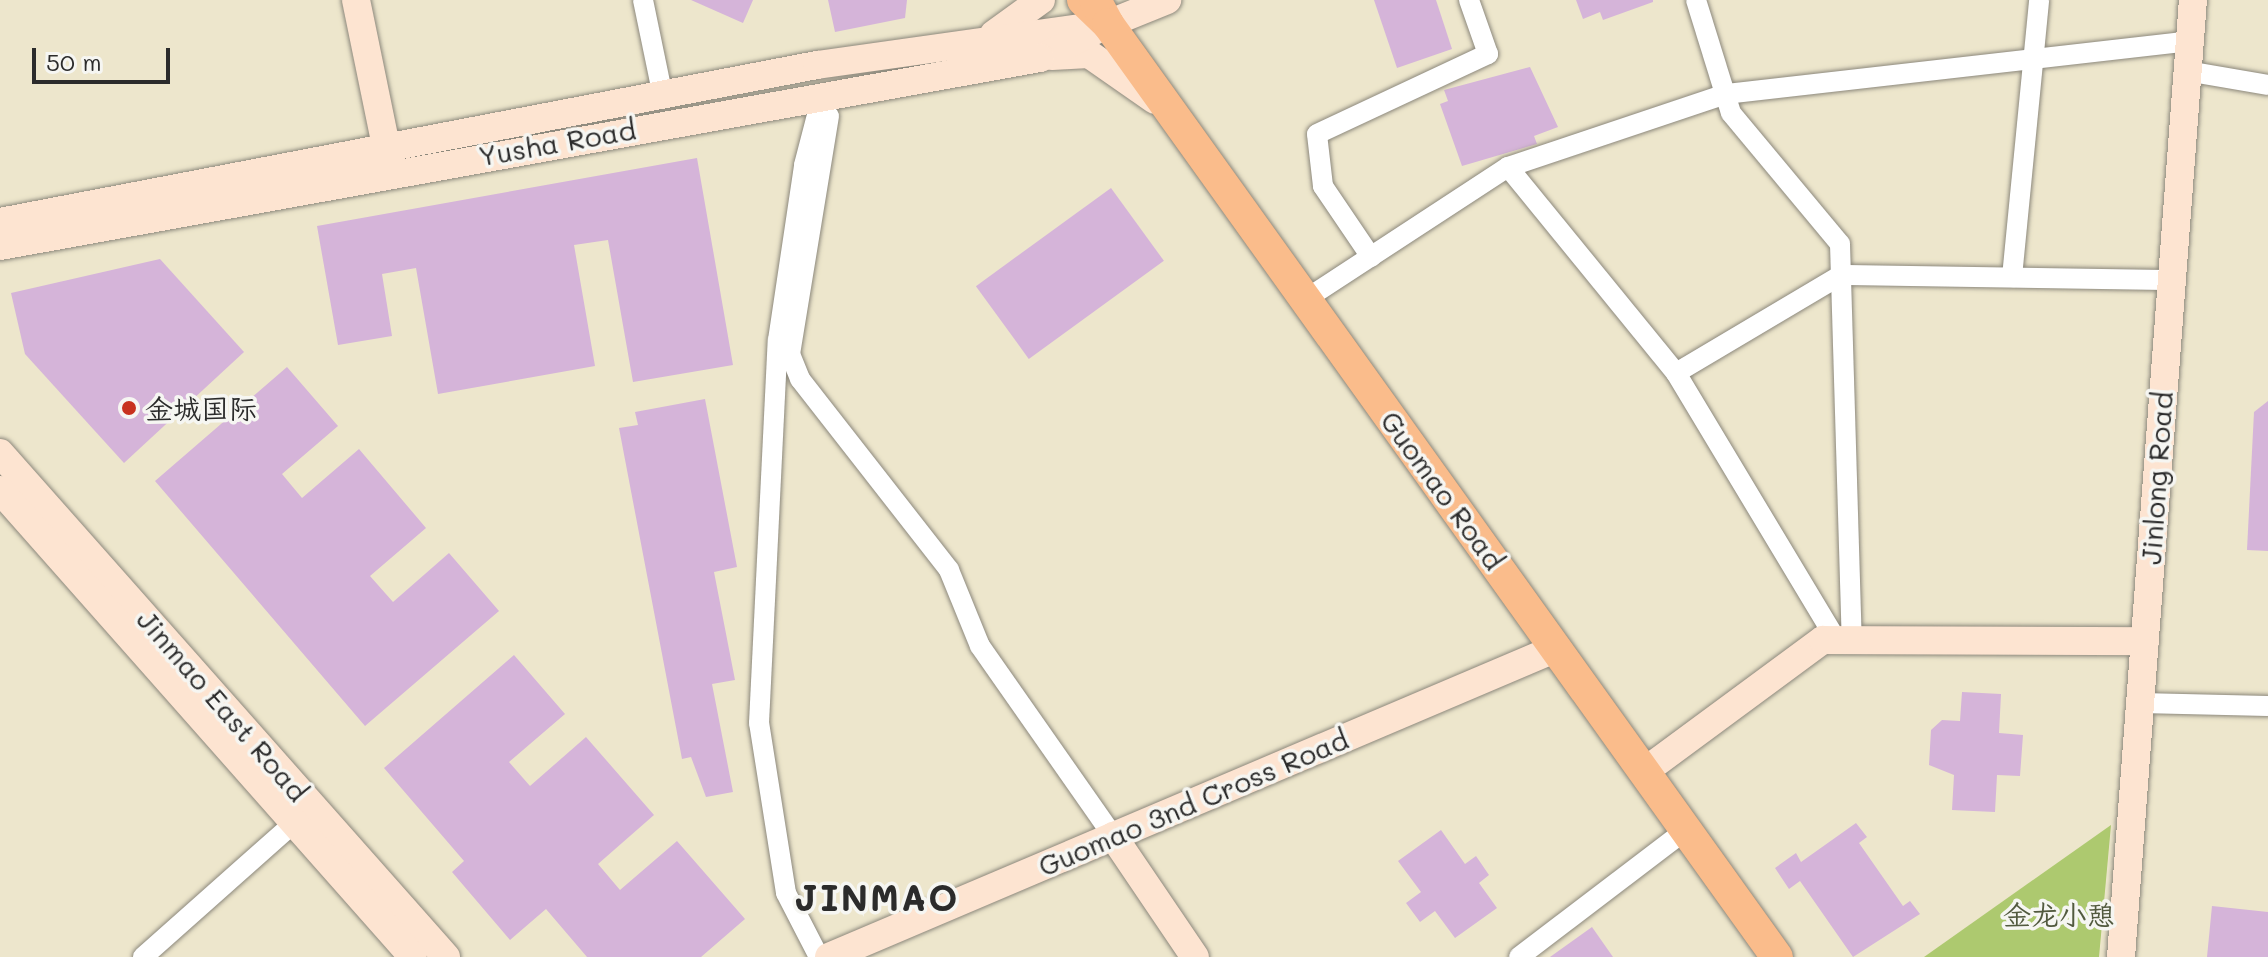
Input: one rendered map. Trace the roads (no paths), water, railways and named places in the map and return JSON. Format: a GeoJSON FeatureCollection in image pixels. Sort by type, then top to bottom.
{"type":"FeatureCollection","features":[{"type":"Feature","properties":{"kind":"main road"},"geometry":{"type":"LineString","coordinates":[[356,0],[389,159]]}},
{"type":"Feature","properties":{"kind":"main road"},"geometry":{"type":"LineString","coordinates":[[980,41],[1041,0]]}},
{"type":"Feature","properties":{"kind":"main road","name":"Guomao Road"},"geometry":{"type":"LineString","coordinates":[[1083,0],[1104,8],[1174,115],[1777,957]]}},
{"type":"Feature","properties":{"kind":"main road","name":"Jinlong Road"},"geometry":{"type":"LineString","coordinates":[[2121,957],[2193,0]]}},
{"type":"Feature","properties":{"kind":"main road","name":"Yusha Road"},"geometry":{"type":"LineString","coordinates":[[0,246],[817,65],[980,41],[1104,8],[1162,2]]}},
{"type":"Feature","properties":{"kind":"main road","name":"Yusha Road"},"geometry":{"type":"LineString","coordinates":[[0,222],[389,159],[827,95],[1040,58],[1104,8]]}},
{"type":"Feature","properties":{"kind":"main road"},"geometry":{"type":"LineString","coordinates":[[1040,58],[1089,54],[1174,115]]}},
{"type":"Feature","properties":{"kind":"main road","name":"Jinmao East Road"},"geometry":{"type":"LineString","coordinates":[[0,453],[446,957]]}},
{"type":"Feature","properties":{"kind":"main road","name":"Jinmao East Road"},"geometry":{"type":"LineString","coordinates":[[0,490],[413,957]]}},
{"type":"Feature","properties":{"kind":"main road"},"geometry":{"type":"LineString","coordinates":[[1645,771],[1792,658],[1843,637],[2145,641]]}},
{"type":"Feature","properties":{"kind":"main road","name":"Guomao 3nd Cross Road"},"geometry":{"type":"LineString","coordinates":[[829,957],[1557,648]]}},
{"type":"Feature","properties":{"kind":"main road"},"geometry":{"type":"LineString","coordinates":[[1113,836],[1195,957]]}},
{"type":"Feature","properties":{"kind":"street"},"geometry":{"type":"LineString","coordinates":[[643,0],[661,87]]}},
{"type":"Feature","properties":{"kind":"street"},"geometry":{"type":"LineString","coordinates":[[1371,257],[1323,186],[1317,134],[1488,54],[1469,0]]}},
{"type":"Feature","properties":{"kind":"street"},"geometry":{"type":"LineString","coordinates":[[1696,0],[1731,113],[1840,244],[1843,637]]}},
{"type":"Feature","properties":{"kind":"street"},"geometry":{"type":"LineString","coordinates":[[2012,277],[2036,58],[2039,0]]}},
{"type":"Feature","properties":{"kind":"street"},"geometry":{"type":"LineString","coordinates":[[1306,299],[1508,167],[1726,94],[2189,41]]}},
{"type":"Feature","properties":{"kind":"street"},"geometry":{"type":"LineString","coordinates":[[2187,71],[2268,85]]}},
{"type":"Feature","properties":{"kind":"street"},"geometry":{"type":"LineString","coordinates":[[827,95],[790,354],[800,379],[949,570],[980,646],[1113,836]]}},
{"type":"Feature","properties":{"kind":"street"},"geometry":{"type":"LineString","coordinates":[[819,957],[786,893],[759,723],[778,340],[804,165],[827,95]]}},
{"type":"Feature","properties":{"kind":"street"},"geometry":{"type":"LineString","coordinates":[[1508,167],[1676,373],[1843,637]]}},
{"type":"Feature","properties":{"kind":"street"},"geometry":{"type":"LineString","coordinates":[[1676,373],[1841,275],[2171,280]]}},
{"type":"Feature","properties":{"kind":"street"},"geometry":{"type":"LineString","coordinates":[[2140,703],[2268,706]]}},
{"type":"Feature","properties":{"kind":"street"},"geometry":{"type":"LineString","coordinates":[[143,957],[294,823]]}},
{"type":"Feature","properties":{"kind":"street"},"geometry":{"type":"LineString","coordinates":[[1519,957],[1686,830]]}},
{"type":"Feature","properties":{"kind":"place","name":"金城国际"},"geometry":{"type":"Point","coordinates":[129,408]}},
{"type":"Feature","properties":{"kind":"district","name":"JINMAO"},"geometry":{"type":"Point","coordinates":[877,897]}},
{"type":"Feature","properties":{"kind":"park label","name":"金龙小憩"},"geometry":{"type":"Point","coordinates":[2059,914]}}]}
